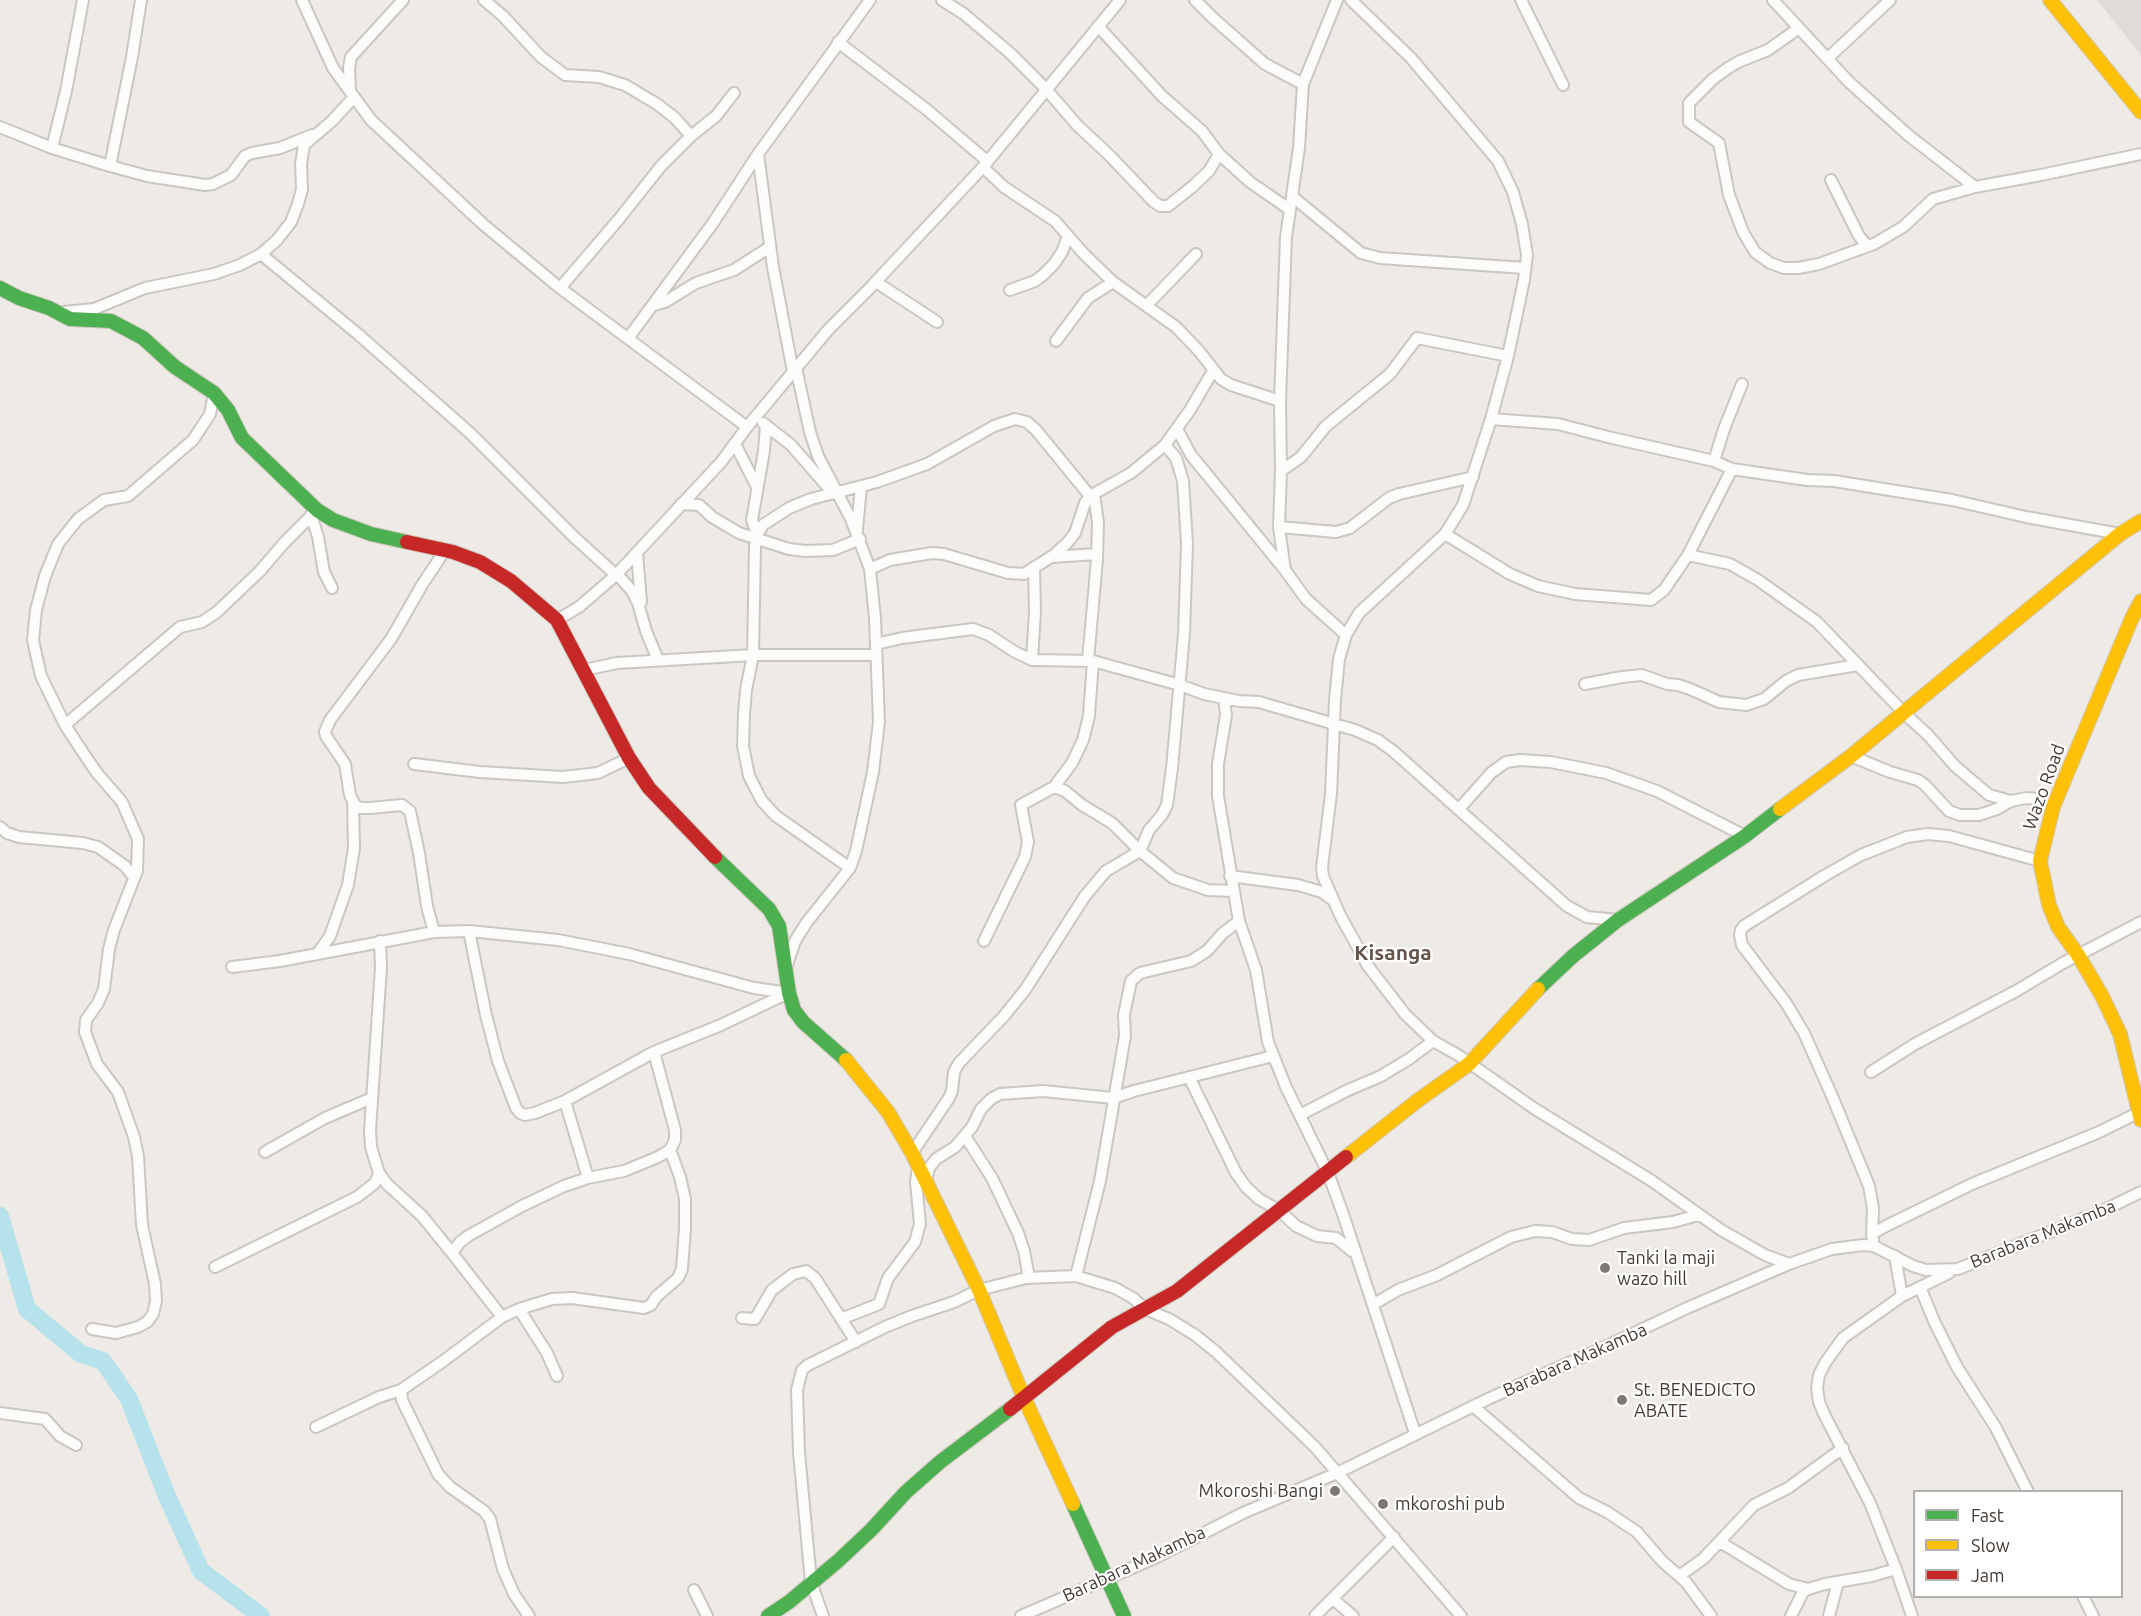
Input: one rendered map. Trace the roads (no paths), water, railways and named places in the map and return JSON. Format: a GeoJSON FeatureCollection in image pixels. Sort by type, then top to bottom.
{"type":"FeatureCollection","features":[{"type":"Feature","properties":{"kind":"street"},"geometry":{"type":"LineString","coordinates":[[52,148],[66,91],[83,0]]}},
{"type":"Feature","properties":{"kind":"street"},"geometry":{"type":"LineString","coordinates":[[110,166],[131,66],[141,0]]}},
{"type":"Feature","properties":{"kind":"street"},"geometry":{"type":"LineString","coordinates":[[302,0],[333,68],[371,120],[484,225],[560,288],[629,337],[747,427]]}},
{"type":"Feature","properties":{"kind":"street"},"geometry":{"type":"LineString","coordinates":[[58,313],[94,309],[145,288],[230,269],[261,254],[277,240],[291,222],[302,189],[304,145],[332,121],[352,94],[349,68],[351,57],[403,0]]}},
{"type":"Feature","properties":{"kind":"street"},"geometry":{"type":"LineString","coordinates":[[484,0],[503,16],[541,57],[565,75],[599,77],[625,85],[666,111],[691,136]]}},
{"type":"Feature","properties":{"kind":"street"},"geometry":{"type":"LineString","coordinates":[[629,337],[870,0]]}},
{"type":"Feature","properties":{"kind":"street"},"geometry":{"type":"LineString","coordinates":[[942,0],[964,14],[1002,47],[1046,89],[1077,126],[1160,206],[1168,206],[1192,187],[1209,171],[1219,154]]}},
{"type":"Feature","properties":{"kind":"street"},"geometry":{"type":"LineString","coordinates":[[557,620],[579,607],[616,574],[722,461],[747,427],[828,330],[876,282],[985,164],[1120,0]]}},
{"type":"Feature","properties":{"kind":"street"},"geometry":{"type":"LineString","coordinates":[[1195,0],[1265,64],[1303,84]]}},
{"type":"Feature","properties":{"kind":"street"},"geometry":{"type":"LineString","coordinates":[[1285,570],[1280,527],[1280,401],[1284,332],[1284,270],[1289,209],[1293,197],[1299,148],[1303,84],[1336,0]]}},
{"type":"Feature","properties":{"kind":"street"},"geometry":{"type":"LineString","coordinates":[[1351,0],[1411,58],[1498,161],[1513,192],[1522,224],[1527,255],[1508,356],[1491,419],[1463,505],[1444,534],[1359,613],[1346,635],[1339,659],[1331,794],[1322,867],[1323,876],[1333,901],[1368,966],[1406,1014],[1433,1041],[1535,1109],[1652,1181],[1698,1215],[1756,1250],[1789,1264]]}},
{"type":"Feature","properties":{"kind":"street"},"geometry":{"type":"LineString","coordinates":[[1521,0],[1563,85]]}},
{"type":"Feature","properties":{"kind":"street"},"geometry":{"type":"LineString","coordinates":[[1773,0],[1849,82],[1908,135],[1975,187]]}},
{"type":"Feature","properties":{"kind":"street"},"geometry":{"type":"LineString","coordinates":[[1828,58],[1890,0]]}},
{"type":"Feature","properties":{"kind":"street"},"geometry":{"type":"LineString","coordinates":[[2050,0],[2141,112]]}},
{"type":"Feature","properties":{"kind":"street"},"geometry":{"type":"LineString","coordinates":[[1098,27],[1162,96],[1202,131],[1219,154],[1250,182],[1289,209]]}},
{"type":"Feature","properties":{"kind":"street"},"geometry":{"type":"LineString","coordinates":[[1799,28],[1768,50],[1738,62],[1713,79],[1689,103],[1689,122],[1719,143],[1729,195],[1743,232],[1755,252],[1770,263],[1784,268],[1798,268],[1819,264],[1867,246],[1903,227],[1933,199],[1975,187],[2041,176],[2141,154]]}},
{"type":"Feature","properties":{"kind":"street"},"geometry":{"type":"LineString","coordinates":[[838,42],[926,109],[985,164],[1004,187],[1055,221],[1113,282],[1176,327],[1221,379],[1280,401]]}},
{"type":"Feature","properties":{"kind":"street"},"geometry":{"type":"LineString","coordinates":[[560,288],[661,166],[691,136],[716,116],[734,93]]}},
{"type":"Feature","properties":{"kind":"street"},"geometry":{"type":"LineString","coordinates":[[0,127],[52,148],[110,166],[205,185],[213,184],[231,175],[245,156],[280,148],[315,134]]}},
{"type":"Feature","properties":{"kind":"street"},"geometry":{"type":"LineString","coordinates":[[758,154],[770,247],[794,370],[810,432],[835,493],[859,536],[870,569],[873,588],[879,722],[873,772],[856,851],[850,868],[807,922],[795,941],[786,966]]}},
{"type":"Feature","properties":{"kind":"street"},"geometry":{"type":"LineString","coordinates":[[1831,180],[1859,236],[1867,246]]}},
{"type":"Feature","properties":{"kind":"street"},"geometry":{"type":"LineString","coordinates":[[1293,197],[1361,253],[1380,258],[1525,268]]}},
{"type":"Feature","properties":{"kind":"street"},"geometry":{"type":"LineString","coordinates":[[1010,290],[1035,281],[1043,275],[1062,252],[1068,236]]}},
{"type":"Feature","properties":{"kind":"street"},"geometry":{"type":"LineString","coordinates":[[654,305],[664,302],[696,283],[734,270],[770,247]]}},
{"type":"Feature","properties":{"kind":"street"},"geometry":{"type":"LineString","coordinates":[[261,254],[359,335],[470,433],[574,537],[633,591],[658,660]]}},
{"type":"Feature","properties":{"kind":"street"},"geometry":{"type":"LineString","coordinates":[[1147,305],[1196,254]]}},
{"type":"Feature","properties":{"kind":"street"},"geometry":{"type":"LineString","coordinates":[[876,282],[937,322]]}},
{"type":"Feature","properties":{"kind":"street"},"geometry":{"type":"LineString","coordinates":[[1056,341],[1088,298],[1113,282]]}},
{"type":"Feature","properties":{"kind":"street"},"geometry":{"type":"LineString","coordinates":[[0,288],[70,319],[111,321],[143,338],[175,367],[214,393],[228,410],[242,438],[314,513],[370,534],[445,550],[470,558],[510,581],[557,620],[629,758],[649,788],[739,882],[769,909],[779,926],[789,993],[794,1010],[803,1022],[846,1060],[888,1112],[912,1153],[979,1290],[1024,1398],[1124,1616]]}},
{"type":"Feature","properties":{"kind":"street"},"geometry":{"type":"LineString","coordinates":[[1281,471],[1301,457],[1326,426],[1390,374],[1417,338],[1508,356]]}},
{"type":"Feature","properties":{"kind":"street"},"geometry":{"type":"LineString","coordinates":[[870,569],[890,560],[932,553],[954,556],[1008,573],[1024,574],[1051,557],[1067,543],[1075,533],[1085,503],[1092,495],[1131,473],[1165,445],[1213,371]]}},
{"type":"Feature","properties":{"kind":"street"},"geometry":{"type":"LineString","coordinates":[[1714,461],[1742,384]]}},
{"type":"Feature","properties":{"kind":"street"},"geometry":{"type":"LineString","coordinates":[[92,1329],[116,1333],[138,1327],[147,1322],[153,1314],[156,1301],[155,1284],[142,1225],[138,1156],[134,1137],[118,1092],[97,1064],[85,1032],[86,1020],[98,1003],[104,989],[111,940],[122,905],[137,871],[138,839],[122,802],[97,773],[65,725],[41,676],[33,640],[36,610],[45,576],[58,544],[78,519],[104,500],[128,496],[193,440],[210,414],[214,393]]}},
{"type":"Feature","properties":{"kind":"street"},"geometry":{"type":"LineString","coordinates":[[755,418],[766,424],[791,445],[835,493]]}},
{"type":"Feature","properties":{"kind":"street"},"geometry":{"type":"LineString","coordinates":[[757,537],[763,525],[789,508],[811,499],[861,486],[927,464],[994,426],[1016,419],[1027,422],[1036,430],[1092,495],[1098,524],[1089,716],[1083,740],[1072,763],[1054,787],[1021,805],[1028,842],[1025,857],[984,941]]}},
{"type":"Feature","properties":{"kind":"street"},"geometry":{"type":"LineString","coordinates":[[1491,419],[1558,424],[1714,461],[1732,469],[1952,500],[2026,517],[2120,534]]}},
{"type":"Feature","properties":{"kind":"street"},"geometry":{"type":"LineString","coordinates":[[766,424],[764,451],[752,520],[757,537],[753,655],[746,690],[743,746],[749,776],[762,801],[776,816],[850,868]]}},
{"type":"Feature","properties":{"kind":"street"},"geometry":{"type":"LineString","coordinates":[[1177,429],[1191,455],[1306,599],[1346,635]]}},
{"type":"Feature","properties":{"kind":"street"},"geometry":{"type":"LineString","coordinates":[[735,444],[757,487]]}},
{"type":"Feature","properties":{"kind":"street"},"geometry":{"type":"LineString","coordinates":[[912,1153],[949,1098],[954,1072],[959,1063],[1004,1016],[1025,990],[1085,896],[1106,872],[1140,850],[1149,830],[1167,805],[1184,634],[1187,544],[1183,481],[1176,458],[1165,445]]}},
{"type":"Feature","properties":{"kind":"street"},"geometry":{"type":"LineString","coordinates":[[1444,534],[1510,574],[1538,586],[1575,594],[1651,600],[1657,596],[1688,555],[1732,469]]}},
{"type":"Feature","properties":{"kind":"street"},"geometry":{"type":"LineString","coordinates":[[1280,527],[1336,532],[1350,528],[1389,498],[1473,477]]}},
{"type":"Feature","properties":{"kind":"street"},"geometry":{"type":"LineString","coordinates":[[859,536],[861,486]]}},
{"type":"Feature","properties":{"kind":"street"},"geometry":{"type":"LineString","coordinates":[[681,504],[702,506],[712,517],[739,533],[789,549],[833,550],[859,536]]}},
{"type":"Feature","properties":{"kind":"street"},"geometry":{"type":"LineString","coordinates":[[314,513],[324,572],[332,588]]}},
{"type":"Feature","properties":{"kind":"street"},"geometry":{"type":"LineString","coordinates":[[65,725],[180,627],[202,622],[217,612],[260,571],[314,513]]}},
{"type":"Feature","properties":{"kind":"street"},"geometry":{"type":"LineString","coordinates":[[768,1616],[789,1602],[838,1561],[906,1492],[940,1462],[1112,1327],[1177,1291],[1417,1101],[1469,1064],[1527,999],[1573,956],[1618,920],[1745,836],[1851,756],[1905,714],[2120,534],[2141,521]]}},
{"type":"Feature","properties":{"kind":"street"},"geometry":{"type":"LineString","coordinates":[[318,953],[330,936],[348,885],[354,848],[353,802],[345,764],[326,736],[326,726],[391,639],[445,550]]}},
{"type":"Feature","properties":{"kind":"street"},"geometry":{"type":"LineString","coordinates":[[637,552],[640,608]]}},
{"type":"Feature","properties":{"kind":"street"},"geometry":{"type":"LineString","coordinates":[[1051,557],[1097,554]]}},
{"type":"Feature","properties":{"kind":"street"},"geometry":{"type":"LineString","coordinates":[[1688,555],[1730,564],[1758,580],[1817,622],[1928,735],[1955,766],[1989,795],[2011,801]]}},
{"type":"Feature","properties":{"kind":"street"},"geometry":{"type":"LineString","coordinates":[[1032,660],[1035,611],[1034,567]]}},
{"type":"Feature","properties":{"kind":"street","name":"Wazo Road"},"geometry":{"type":"LineString","coordinates":[[2140,1116],[2120,1034],[2102,996],[2078,955],[2058,927],[2047,896],[2040,861],[2053,807],[2136,620],[2141,601]]}},
{"type":"Feature","properties":{"kind":"street"},"geometry":{"type":"LineString","coordinates":[[584,670],[617,663],[658,660],[876,650],[902,638],[973,629],[989,635],[1032,660],[1090,661],[1224,699],[1259,702],[1355,730],[1378,740],[1567,906],[1587,917],[1618,920]]}},
{"type":"Feature","properties":{"kind":"street"},"geometry":{"type":"LineString","coordinates":[[1585,684],[1642,675],[1666,684],[1690,689],[1719,702],[1746,705],[1764,699],[1786,681],[1798,675],[1858,665]]}},
{"type":"Feature","properties":{"kind":"street"},"geometry":{"type":"LineString","coordinates":[[1224,699],[1226,715],[1218,764],[1218,796],[1239,921],[1256,970],[1269,1042],[1299,1115],[1328,1173],[1374,1304],[1415,1433]]}},
{"type":"Feature","properties":{"kind":"street"},"geometry":{"type":"LineString","coordinates":[[1851,756],[1890,772],[1918,780],[1949,811],[1960,815],[1978,815],[1997,809],[2011,801],[2026,798],[2039,800],[2053,807]]}},
{"type":"Feature","properties":{"kind":"street"},"geometry":{"type":"LineString","coordinates":[[414,764],[480,772],[563,777],[598,773],[629,758]]}},
{"type":"Feature","properties":{"kind":"street"},"geometry":{"type":"LineString","coordinates":[[1459,809],[1491,773],[1506,762],[1520,760],[1551,762],[1606,773],[1657,791],[1745,836]]}},
{"type":"Feature","properties":{"kind":"street"},"geometry":{"type":"LineString","coordinates":[[1054,787],[1065,791],[1082,805],[1112,823],[1173,878],[1208,890],[1233,891]]}},
{"type":"Feature","properties":{"kind":"street"},"geometry":{"type":"LineString","coordinates":[[353,802],[360,808],[402,805],[410,811],[427,906],[434,932]]}},
{"type":"Feature","properties":{"kind":"street"},"geometry":{"type":"LineString","coordinates":[[0,827],[7,833],[20,837],[83,843],[98,847],[125,866],[134,877]]}},
{"type":"Feature","properties":{"kind":"street"},"geometry":{"type":"LineString","coordinates":[[2040,861],[1949,836],[1928,834],[1907,837],[1861,855],[1744,926],[1741,930],[1742,945],[1786,1003],[1820,1068],[1869,1186],[1873,1208],[1873,1240],[1972,1184],[2016,1164],[2140,1116]]}},
{"type":"Feature","properties":{"kind":"street"},"geometry":{"type":"LineString","coordinates":[[1230,876],[1298,885],[1322,892],[1333,901]]}},
{"type":"Feature","properties":{"kind":"street"},"geometry":{"type":"LineString","coordinates":[[1076,1276],[1100,1181],[1125,1036],[1124,1015],[1133,977],[1140,973],[1191,962],[1207,951],[1223,933],[1239,921]]}},
{"type":"Feature","properties":{"kind":"street"},"geometry":{"type":"LineString","coordinates":[[1871,1072],[1915,1044],[2141,922]]}},
{"type":"Feature","properties":{"kind":"street"},"geometry":{"type":"LineString","coordinates":[[232,968],[434,932],[469,931],[536,937],[599,948],[754,988],[789,993]]}},
{"type":"Feature","properties":{"kind":"street"},"geometry":{"type":"LineString","coordinates":[[469,931],[498,1061],[516,1108],[525,1115],[565,1101],[654,1052],[721,1025],[789,993]]}},
{"type":"Feature","properties":{"kind":"street"},"geometry":{"type":"LineString","coordinates":[[380,941],[381,968],[370,1130],[371,1147],[379,1173],[387,1184],[422,1216],[502,1317]]}},
{"type":"Feature","properties":{"kind":"street"},"geometry":{"type":"LineString","coordinates":[[1299,1115],[1381,1076],[1433,1041]]}},
{"type":"Feature","properties":{"kind":"street"},"geometry":{"type":"LineString","coordinates":[[452,1253],[468,1236],[564,1185],[624,1171],[670,1150],[675,1140],[675,1130],[654,1052]]}},
{"type":"Feature","properties":{"kind":"street"},"geometry":{"type":"LineString","coordinates":[[926,1181],[929,1168],[936,1159],[955,1147],[965,1136],[981,1108],[1000,1094],[1043,1091],[1113,1098],[1273,1056]]}},
{"type":"Feature","properties":{"kind":"street"},"geometry":{"type":"LineString","coordinates":[[1189,1077],[1236,1173],[1246,1187],[1258,1199],[1280,1211],[1296,1226],[1308,1233],[1336,1238],[1355,1251]]}},
{"type":"Feature","properties":{"kind":"street"},"geometry":{"type":"LineString","coordinates":[[265,1152],[325,1118],[372,1098]]}},
{"type":"Feature","properties":{"kind":"street"},"geometry":{"type":"LineString","coordinates":[[565,1101],[588,1178]]}},
{"type":"Feature","properties":{"kind":"street"},"geometry":{"type":"LineString","coordinates":[[965,1136],[992,1178],[1018,1233],[1029,1278]]}},
{"type":"Feature","properties":{"kind":"street"},"geometry":{"type":"LineString","coordinates":[[316,1427],[379,1397],[401,1390],[502,1317],[519,1309],[552,1299],[572,1298],[648,1307],[674,1283],[681,1272],[685,1212],[683,1188],[670,1150]]}},
{"type":"Feature","properties":{"kind":"street"},"geometry":{"type":"LineString","coordinates":[[841,1319],[879,1304],[888,1278],[915,1242],[920,1224],[916,1182],[918,1167]]}},
{"type":"Feature","properties":{"kind":"street"},"geometry":{"type":"LineString","coordinates":[[215,1267],[357,1197],[375,1183],[379,1173]]}},
{"type":"Feature","properties":{"kind":"street","name":"Barabara Makamba"},"geometry":{"type":"LineString","coordinates":[[1021,1616],[1155,1558],[1243,1513],[1337,1473],[1473,1406],[1789,1264],[1832,1249],[1873,1240],[1895,1256],[1926,1270],[1958,1269],[2102,1211],[2141,1192]]}},
{"type":"Feature","properties":{"kind":"street"},"geometry":{"type":"LineString","coordinates":[[1374,1304],[1398,1290],[1437,1275],[1511,1237],[1534,1231],[1552,1232],[1572,1239],[1589,1240],[1624,1228],[1673,1222],[1698,1215]]}},
{"type":"Feature","properties":{"kind":"street"},"geometry":{"type":"LineString","coordinates":[[1895,1256],[1902,1296]]}},
{"type":"Feature","properties":{"kind":"street"},"geometry":{"type":"LineString","coordinates":[[1912,1616],[1870,1503],[1819,1402],[1817,1388],[1819,1375],[1825,1363],[1843,1338],[1902,1296],[1958,1269]]}},
{"type":"Feature","properties":{"kind":"street"},"geometry":{"type":"LineString","coordinates":[[742,1318],[755,1319],[772,1290],[793,1274],[806,1271],[815,1278],[856,1342]]}},
{"type":"Feature","properties":{"kind":"street"},"geometry":{"type":"LineString","coordinates":[[823,1616],[811,1582],[799,1452],[799,1379],[802,1370],[808,1365],[912,1316],[954,1302],[979,1290],[1003,1282],[1029,1278],[1076,1276],[1115,1288],[1133,1298],[1145,1309],[1169,1319],[1195,1335],[1215,1351],[1250,1382],[1315,1447],[1461,1616]]}},
{"type":"Feature","properties":{"kind":"street"},"geometry":{"type":"LineString","coordinates":[[1920,1287],[1957,1367],[1996,1428],[2027,1490]]}},
{"type":"Feature","properties":{"kind":"street"},"geometry":{"type":"LineString","coordinates":[[519,1309],[547,1353],[557,1376]]}},
{"type":"Feature","properties":{"kind":"street"},"geometry":{"type":"LineString","coordinates":[[401,1390],[402,1400],[438,1474],[450,1487],[484,1511],[490,1519],[502,1569],[514,1594],[529,1616]]}},
{"type":"Feature","properties":{"kind":"street"},"geometry":{"type":"LineString","coordinates":[[1473,1406],[1579,1498],[1607,1512],[1637,1532],[1662,1561],[1686,1582],[1711,1616]]}},
{"type":"Feature","properties":{"kind":"street"},"geometry":{"type":"LineString","coordinates":[[0,1413],[45,1419],[60,1436],[76,1445]]}},
{"type":"Feature","properties":{"kind":"street"},"geometry":{"type":"LineString","coordinates":[[1679,1576],[1703,1559],[1754,1505],[1788,1488],[1843,1448]]}},
{"type":"Feature","properties":{"kind":"street"},"geometry":{"type":"LineString","coordinates":[[1315,1616],[1394,1537]]}},
{"type":"Feature","properties":{"kind":"street"},"geometry":{"type":"LineString","coordinates":[[1720,1542],[1789,1584],[1808,1589]]}},
{"type":"Feature","properties":{"kind":"street"},"geometry":{"type":"LineString","coordinates":[[1791,1616],[1803,1592],[1808,1589],[1896,1569]]}},
{"type":"Feature","properties":{"kind":"street"},"geometry":{"type":"LineString","coordinates":[[1829,1616],[1838,1582]]}},
{"type":"Feature","properties":{"kind":"street"},"geometry":{"type":"LineString","coordinates":[[694,1590],[707,1616]]}},
{"type":"Feature","properties":{"kind":"street"},"geometry":{"type":"LineString","coordinates":[[2084,1598],[2093,1616]]}},
{"type":"Feature","properties":{"kind":"street"},"geometry":{"type":"LineString","coordinates":[[1333,1599],[1353,1616]]}},
{"type":"Feature","properties":{"kind":"waterway"},"geometry":{"type":"LineString","coordinates":[[0,1216],[27,1309],[81,1354],[103,1361],[129,1399],[166,1494],[201,1571],[261,1616]]}},
{"type":"Feature","properties":{"kind":"place","name":"Tanki la maji wazo hill"},"geometry":{"type":"Point","coordinates":[1605,1268]}},
{"type":"Feature","properties":{"kind":"place","name":"St. BENEDICTO ABATE"},"geometry":{"type":"Point","coordinates":[1622,1400]}},
{"type":"Feature","properties":{"kind":"place","name":"Mkoroshi Bangi"},"geometry":{"type":"Point","coordinates":[1335,1491]}},
{"type":"Feature","properties":{"kind":"place","name":"mkoroshi pub"},"geometry":{"type":"Point","coordinates":[1383,1504]}},
{"type":"Feature","properties":{"kind":"district","name":"Kisanga"},"geometry":{"type":"Point","coordinates":[1393,953]}}]}
